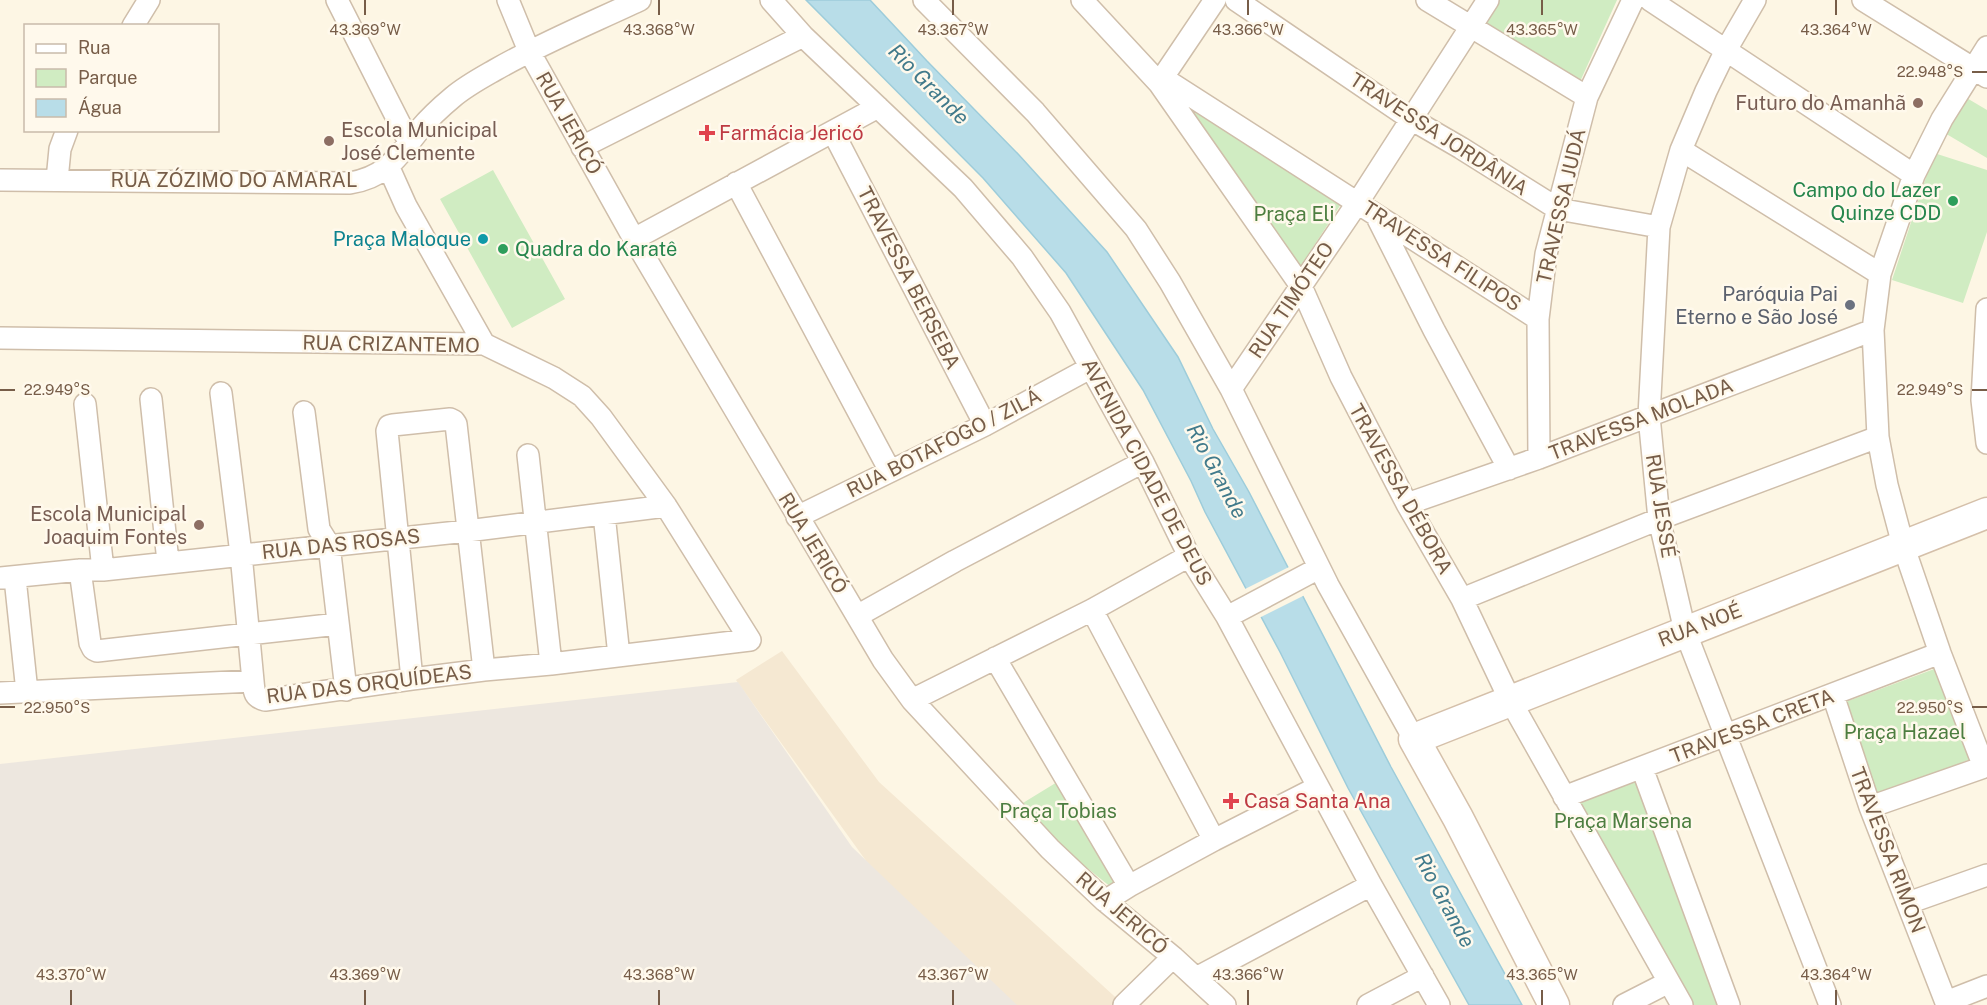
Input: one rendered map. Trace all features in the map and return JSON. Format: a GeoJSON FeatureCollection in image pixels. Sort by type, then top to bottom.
{"type":"FeatureCollection","features":[{"type":"Feature","properties":{"kind":"street"},"geometry":{"type":"LineString","coordinates":[[134,24],[148,0]]}},
{"type":"Feature","properties":{"kind":"street"},"geometry":{"type":"LineString","coordinates":[[337,0],[409,142]]}},
{"type":"Feature","properties":{"kind":"street","name":"RUA JERICÓ"},"geometry":{"type":"LineString","coordinates":[[508,0],[529,51],[634,239],[883,660],[912,700],[1050,849],[1105,901],[1173,957],[1225,1005]]}},
{"type":"Feature","properties":{"kind":"street","name":"RUA ZÓZIMO DO AMARAL"},"geometry":{"type":"LineString","coordinates":[[0,180],[350,183],[362,181],[388,168],[423,126],[454,96],[478,80],[529,51],[640,0]]}},
{"type":"Feature","properties":{"kind":"street","name":"AVENIDA CIDADE DE DEUS"},"geometry":{"type":"LineString","coordinates":[[771,0],[803,36],[963,188],[1022,257],[1060,312],[1143,462],[1189,556],[1227,617],[1371,885],[1439,1005]]}},
{"type":"Feature","properties":{"kind":"street"},"geometry":{"type":"LineString","coordinates":[[1161,81],[1215,0]]}},
{"type":"Feature","properties":{"kind":"street","name":"TRAVESSA JORDÂNIA"},"geometry":{"type":"LineString","coordinates":[[1236,0],[1411,119],[1558,209],[1659,227]]}},
{"type":"Feature","properties":{"kind":"street"},"geometry":{"type":"LineString","coordinates":[[1427,0],[1587,97]]}},
{"type":"Feature","properties":{"kind":"street","name":"RUA TIMÓTEO"},"geometry":{"type":"LineString","coordinates":[[1231,388],[1358,202],[1488,0]]}},
{"type":"Feature","properties":{"kind":"street","name":"TRAVESSA JUDÁ"},"geometry":{"type":"LineString","coordinates":[[1539,458],[1538,319],[1546,255],[1587,97],[1633,0]]}},
{"type":"Feature","properties":{"kind":"street"},"geometry":{"type":"LineString","coordinates":[[1650,0],[1914,175]]}},
{"type":"Feature","properties":{"kind":"street","name":"RUA JESSÉ"},"geometry":{"type":"LineString","coordinates":[[1755,0],[1726,50],[1681,150],[1659,227],[1649,417],[1659,519],[1685,631],[1830,1005]]}},
{"type":"Feature","properties":{"kind":"street"},"geometry":{"type":"LineString","coordinates":[[1863,0],[1980,72]]}},
{"type":"Feature","properties":{"kind":"street"},"geometry":{"type":"LineString","coordinates":[[927,1],[1035,112],[1136,229],[1170,282],[1231,388],[1319,568],[1458,818],[1554,1005]]}},
{"type":"Feature","properties":{"kind":"street","name":"TRAVESSA DÉBORA"},"geometry":{"type":"LineString","coordinates":[[1087,2],[1161,81],[1300,286],[1331,357],[1407,504],[1462,600],[1510,700],[1682,1005]]}},
{"type":"Feature","properties":{"kind":"street"},"geometry":{"type":"LineString","coordinates":[[582,147],[803,36]]}},
{"type":"Feature","properties":{"kind":"street"},"geometry":{"type":"LineString","coordinates":[[1870,807],[1985,766],[1940,654],[1903,545],[1887,485],[1878,437],[1873,330],[1880,274],[1914,175],[1942,119],[1980,72],[1987,46]]}},
{"type":"Feature","properties":{"kind":"street","name":"TRAVESSA FILIPOS"},"geometry":{"type":"LineString","coordinates":[[1161,81],[1358,202],[1377,217],[1538,319]]}},
{"type":"Feature","properties":{"kind":"street"},"geometry":{"type":"LineString","coordinates":[[634,239],[878,107]]}},
{"type":"Feature","properties":{"kind":"street"},"geometry":{"type":"LineString","coordinates":[[57,180],[60,149],[66,132]]}},
{"type":"Feature","properties":{"kind":"street","name":"TRAVESSA BERSEBA"},"geometry":{"type":"LineString","coordinates":[[833,132],[986,425]]}},
{"type":"Feature","properties":{"kind":"street"},"geometry":{"type":"LineString","coordinates":[[1681,150],[1880,274]]}},
{"type":"Feature","properties":{"kind":"street"},"geometry":{"type":"LineString","coordinates":[[388,168],[406,206],[484,344]]}},
{"type":"Feature","properties":{"kind":"street"},"geometry":{"type":"LineString","coordinates":[[736,183],[890,471]]}},
{"type":"Feature","properties":{"kind":"street"},"geometry":{"type":"LineString","coordinates":[[1377,217],[1434,330],[1509,469]]}},
{"type":"Feature","properties":{"kind":"street"},"geometry":{"type":"LineString","coordinates":[[1987,309],[1982,400],[1987,443]]}},
{"type":"Feature","properties":{"kind":"street","name":"TRAVESSA MOLADA"},"geometry":{"type":"LineString","coordinates":[[1407,504],[1649,417],[1873,330]]}},
{"type":"Feature","properties":{"kind":"street","name":"RUA CRIZANTEMO"},"geometry":{"type":"LineString","coordinates":[[0,338],[484,344],[554,378],[582,396],[601,417],[666,506],[750,640]]}},
{"type":"Feature","properties":{"kind":"street","name":"RUA BOTAFOGO / ZILÁ"},"geometry":{"type":"LineString","coordinates":[[797,517],[986,425],[1090,368]]}},
{"type":"Feature","properties":{"kind":"street"},"geometry":{"type":"LineString","coordinates":[[221,393],[254,681]]}},
{"type":"Feature","properties":{"kind":"street"},"geometry":{"type":"LineString","coordinates":[[151,399],[168,562]]}},
{"type":"Feature","properties":{"kind":"street"},"geometry":{"type":"LineString","coordinates":[[85,404],[103,570]]}},
{"type":"Feature","properties":{"kind":"street"},"geometry":{"type":"LineString","coordinates":[[304,412],[319,529],[329,544],[346,690]]}},
{"type":"Feature","properties":{"kind":"street"},"geometry":{"type":"LineString","coordinates":[[412,679],[388,428],[393,425],[450,419],[456,424],[484,670]]}},
{"type":"Feature","properties":{"kind":"street"},"geometry":{"type":"LineString","coordinates":[[1462,600],[1659,519],[1878,437]]}},
{"type":"Feature","properties":{"kind":"street"},"geometry":{"type":"LineString","coordinates":[[528,455],[551,664]]}},
{"type":"Feature","properties":{"kind":"street"},"geometry":{"type":"LineString","coordinates":[[857,616],[1143,462]]}},
{"type":"Feature","properties":{"kind":"street","name":"RUA DAS ROSAS"},"geometry":{"type":"LineString","coordinates":[[27,692],[7,578],[467,531],[666,506]]}},
{"type":"Feature","properties":{"kind":"street","name":"RUA NOÉ"},"geometry":{"type":"LineString","coordinates":[[1414,739],[1987,513]]}},
{"type":"Feature","properties":{"kind":"street"},"geometry":{"type":"LineString","coordinates":[[604,514],[619,656]]}},
{"type":"Feature","properties":{"kind":"street"},"geometry":{"type":"LineString","coordinates":[[912,700],[1092,610],[1189,556]]}},
{"type":"Feature","properties":{"kind":"street"},"geometry":{"type":"LineString","coordinates":[[1227,617],[1319,568]]}},
{"type":"Feature","properties":{"kind":"street"},"geometry":{"type":"LineString","coordinates":[[81,570],[90,643],[93,649],[104,651],[338,624]]}},
{"type":"Feature","properties":{"kind":"street"},"geometry":{"type":"LineString","coordinates":[[1092,610],[1214,840]]}},
{"type":"Feature","properties":{"kind":"street","name":"RUA DAS ORQUÍDEAS"},"geometry":{"type":"LineString","coordinates":[[0,693],[254,681],[255,695],[265,700],[484,670],[750,640]]}},
{"type":"Feature","properties":{"kind":"street","name":"TRAVESSA CRETA"},"geometry":{"type":"LineString","coordinates":[[1564,797],[1940,654]]}},
{"type":"Feature","properties":{"kind":"street"},"geometry":{"type":"LineString","coordinates":[[995,658],[1129,886]]}},
{"type":"Feature","properties":{"kind":"street","name":"TRAVESSA RIMON"},"geometry":{"type":"LineString","coordinates":[[1833,695],[1870,807],[1947,1004]]}},
{"type":"Feature","properties":{"kind":"street"},"geometry":{"type":"LineString","coordinates":[[1642,768],[1729,1005]]}},
{"type":"Feature","properties":{"kind":"street"},"geometry":{"type":"LineString","coordinates":[[1105,901],[1214,840],[1318,787]]}},
{"type":"Feature","properties":{"kind":"street"},"geometry":{"type":"LineString","coordinates":[[1908,903],[1987,875]]}},
{"type":"Feature","properties":{"kind":"street"},"geometry":{"type":"LineString","coordinates":[[1196,978],[1371,885]]}},
{"type":"Feature","properties":{"kind":"street"},"geometry":{"type":"LineString","coordinates":[[1124,1005],[1173,957]]}},
{"type":"Feature","properties":{"kind":"street"},"geometry":{"type":"LineString","coordinates":[[1368,1005],[1423,976]]}},
{"type":"Feature","properties":{"kind":"street"},"geometry":{"type":"LineString","coordinates":[[1624,1005],[1669,982]]}},
{"type":"Feature","properties":{"kind":"street"},"geometry":{"type":"LineString","coordinates":[[1947,1004],[1987,986]]}},
{"type":"Feature","properties":{"kind":"shaded area"},"geometry":{"type":"Polygon","coordinates":[[[782,651],[879,782],[1124,1005],[1010,1005],[882,883],[736,680],[782,651]]]}},
{"type":"Feature","properties":{"kind":"shaded area"},"geometry":{"type":"Polygon","coordinates":[[[738,682],[852,847],[1017,1005],[0,1005],[0,764],[738,682]]]}},
{"type":"Feature","properties":{"kind":"green space"},"geometry":{"type":"Polygon","coordinates":[[[1495,0],[1617,0],[1578,86],[1478,28],[1495,0]]]}},
{"type":"Feature","properties":{"kind":"green space"},"geometry":{"type":"Polygon","coordinates":[[[1965,97],[1987,110],[1987,158],[1943,132],[1965,97]]]}},
{"type":"Feature","properties":{"kind":"green space","name":"Praça Eli"},"geometry":{"type":"Polygon","coordinates":[[[1185,106],[1341,204],[1295,275],[1185,106]]]}},
{"type":"Feature","properties":{"kind":"green space","name":"Campo do Lazer Quinze CDD"},"geometry":{"type":"Polygon","coordinates":[[[1934,153],[1987,170],[1987,232],[1963,303],[1892,280],[1934,153]]]}},
{"type":"Feature","properties":{"kind":"green space","name":"Quadra do Karatê"},"geometry":{"type":"Polygon","coordinates":[[[493,170],[565,299],[512,328],[440,199],[493,170]]]}},
{"type":"Feature","properties":{"kind":"green space","name":"Praça Hazael"},"geometry":{"type":"Polygon","coordinates":[[[1945,665],[1978,756],[1877,797],[1840,704],[1945,665]]]}},
{"type":"Feature","properties":{"kind":"green space","name":"Praça Tobias"},"geometry":{"type":"Polygon","coordinates":[[[1067,776],[1095,834],[1117,892],[1066,851],[1018,806],[1067,776]]]}},
{"type":"Feature","properties":{"kind":"green space","name":"Praça Marsena"},"geometry":{"type":"Polygon","coordinates":[[[1641,776],[1732,1005],[1685,1005],[1572,801],[1641,776]]]}},
{"type":"Feature","properties":{"kind":"water","name":"Rio Grande"},"geometry":{"type":"Polygon","coordinates":[[[806,0],[870,0],[1019,155],[1107,252],[1178,357],[1213,429],[1249,492],[1391,767],[1522,1005],[1469,1005],[1348,788],[1280,652],[1143,390],[1066,273],[983,178],[806,0]]]}},
{"type":"Feature","properties":{"kind":"pier"},"geometry":{"type":"Polygon","coordinates":[[[1291,566],[1305,595],[1259,618],[1243,590],[1291,566]]]}},
{"type":"Feature","properties":{"kind":"place","name":"Futuro do Amanhã"},"geometry":{"type":"Point","coordinates":[1918,103]}},
{"type":"Feature","properties":{"kind":"place","name":"Farmácia Jericó"},"geometry":{"type":"Point","coordinates":[707,133]}},
{"type":"Feature","properties":{"kind":"place","name":"Escola Municipal José Clemente"},"geometry":{"type":"Point","coordinates":[329,141]}},
{"type":"Feature","properties":{"kind":"place","name":"Campo do Lazer Quinze CDD"},"geometry":{"type":"Point","coordinates":[1953,201]}},
{"type":"Feature","properties":{"kind":"place","name":"Praça Maloque"},"geometry":{"type":"Point","coordinates":[483,239]}},
{"type":"Feature","properties":{"kind":"place","name":"Quadra do Karatê"},"geometry":{"type":"Point","coordinates":[503,249]}},
{"type":"Feature","properties":{"kind":"place","name":"Paróquia Pai Eterno e São José"},"geometry":{"type":"Point","coordinates":[1850,305]}},
{"type":"Feature","properties":{"kind":"place","name":"Escola Municipal Joaquim Fontes"},"geometry":{"type":"Point","coordinates":[199,525]}},
{"type":"Feature","properties":{"kind":"place","name":"Casa Santa Ana"},"geometry":{"type":"Point","coordinates":[1231,801]}}]}
